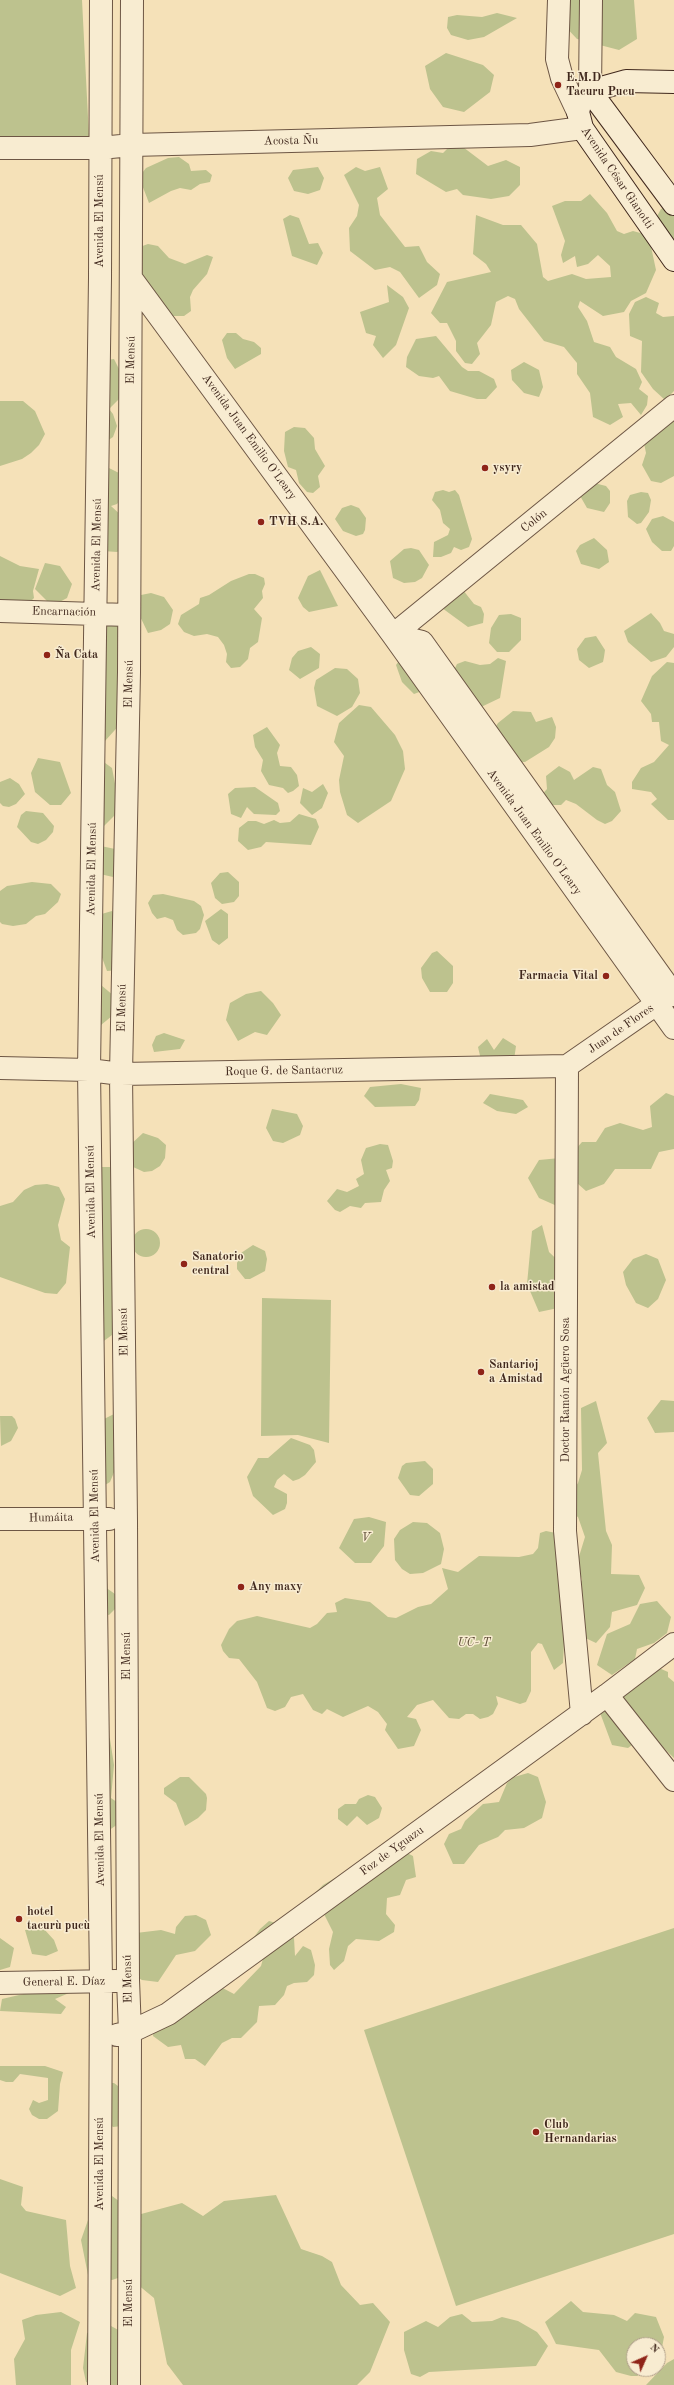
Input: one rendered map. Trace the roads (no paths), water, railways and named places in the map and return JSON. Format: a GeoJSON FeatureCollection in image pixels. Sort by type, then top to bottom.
{"type":"FeatureCollection","features":[{"type":"Feature","properties":{"kind":"street","name":"Avenida El Mensú"},"geometry":{"type":"LineString","coordinates":[[99,2385],[101,1981],[89,1070],[100,278],[101,0]]}},
{"type":"Feature","properties":{"kind":"street"},"geometry":{"type":"LineString","coordinates":[[100,278],[132,278],[132,0]]}},
{"type":"Feature","properties":{"kind":"street"},"geometry":{"type":"LineString","coordinates":[[558,0],[557,59],[562,78],[580,120]]}},
{"type":"Feature","properties":{"kind":"street"},"geometry":{"type":"LineString","coordinates":[[591,0],[590,91],[674,204]]}},
{"type":"Feature","properties":{"kind":"street"},"geometry":{"type":"LineString","coordinates":[[590,91],[626,81],[674,82]]}},
{"type":"Feature","properties":{"kind":"street","name":"Avenida César Gianotti"},"geometry":{"type":"LineString","coordinates":[[590,91],[581,100],[580,120],[674,260]]}},
{"type":"Feature","properties":{"kind":"street","name":"Acosta Ñu"},"geometry":{"type":"LineString","coordinates":[[0,148],[100,148],[132,145],[530,135],[580,120]]}},
{"type":"Feature","properties":{"kind":"street","name":"El Mensú"},"geometry":{"type":"LineString","coordinates":[[129,2385],[130,2032],[128,1980],[126,1521],[121,1074],[132,278]]}},
{"type":"Feature","properties":{"kind":"street","name":"Avenida Juan Emilio O'Leary"},"geometry":{"type":"LineString","coordinates":[[132,278],[394,635],[669,996],[674,1028]]}},
{"type":"Feature","properties":{"kind":"street","name":"Colón"},"geometry":{"type":"LineString","coordinates":[[394,635],[674,406]]}},
{"type":"Feature","properties":{"kind":"street","name":"Encarnación"},"geometry":{"type":"LineString","coordinates":[[0,611],[128,615]]}},
{"type":"Feature","properties":{"kind":"street","name":"Juan de Flores"},"geometry":{"type":"LineString","coordinates":[[567,1066],[669,996]]}},
{"type":"Feature","properties":{"kind":"street","name":"Roque G. de Santacruz"},"geometry":{"type":"LineString","coordinates":[[0,1068],[89,1070],[121,1074],[567,1066]]}},
{"type":"Feature","properties":{"kind":"street","name":"Doctor Ramón Agüero Sosa"},"geometry":{"type":"LineString","coordinates":[[567,1066],[565,1531],[582,1714]]}},
{"type":"Feature","properties":{"kind":"street","name":"Humáita"},"geometry":{"type":"LineString","coordinates":[[0,1519],[95,1518],[126,1521]]}},
{"type":"Feature","properties":{"kind":"street","name":"Foz de Yguazu"},"geometry":{"type":"LineString","coordinates":[[101,2039],[130,2032],[168,2014],[582,1714],[674,1644]]}},
{"type":"Feature","properties":{"kind":"street"},"geometry":{"type":"LineString","coordinates":[[607,1695],[674,1780]]}},
{"type":"Feature","properties":{"kind":"street","name":"General E. Díaz"},"geometry":{"type":"LineString","coordinates":[[0,1983],[128,1980]]}},
{"type":"Feature","properties":{"kind":"place","name":"E.M.D Tacuru Pucu"},"geometry":{"type":"Point","coordinates":[558,85]}},
{"type":"Feature","properties":{"kind":"place","name":"ysyry"},"geometry":{"type":"Point","coordinates":[485,468]}},
{"type":"Feature","properties":{"kind":"place","name":"TVH S.A."},"geometry":{"type":"Point","coordinates":[261,522]}},
{"type":"Feature","properties":{"kind":"place","name":"Ña Cata"},"geometry":{"type":"Point","coordinates":[47,655]}},
{"type":"Feature","properties":{"kind":"place","name":"Farmacia Vital"},"geometry":{"type":"Point","coordinates":[606,976]}},
{"type":"Feature","properties":{"kind":"place","name":"Sanatorio central"},"geometry":{"type":"Point","coordinates":[184,1264]}},
{"type":"Feature","properties":{"kind":"place","name":"la amistad"},"geometry":{"type":"Point","coordinates":[492,1287]}},
{"type":"Feature","properties":{"kind":"place","name":"Santarioj a Amistad"},"geometry":{"type":"Point","coordinates":[481,1372]}},
{"type":"Feature","properties":{"kind":"place","name":"Any maxy"},"geometry":{"type":"Point","coordinates":[241,1587]}},
{"type":"Feature","properties":{"kind":"place","name":"hotel tacurù pucù"},"geometry":{"type":"Point","coordinates":[19,1919]}},
{"type":"Feature","properties":{"kind":"place","name":"Club Hernandarias"},"geometry":{"type":"Point","coordinates":[536,2132]}},
{"type":"Feature","properties":{"kind":"park label","name":"V"},"geometry":{"type":"Point","coordinates":[366,1538]}},
{"type":"Feature","properties":{"kind":"park label","name":"UC- T"},"geometry":{"type":"Point","coordinates":[474,1643]}}]}
